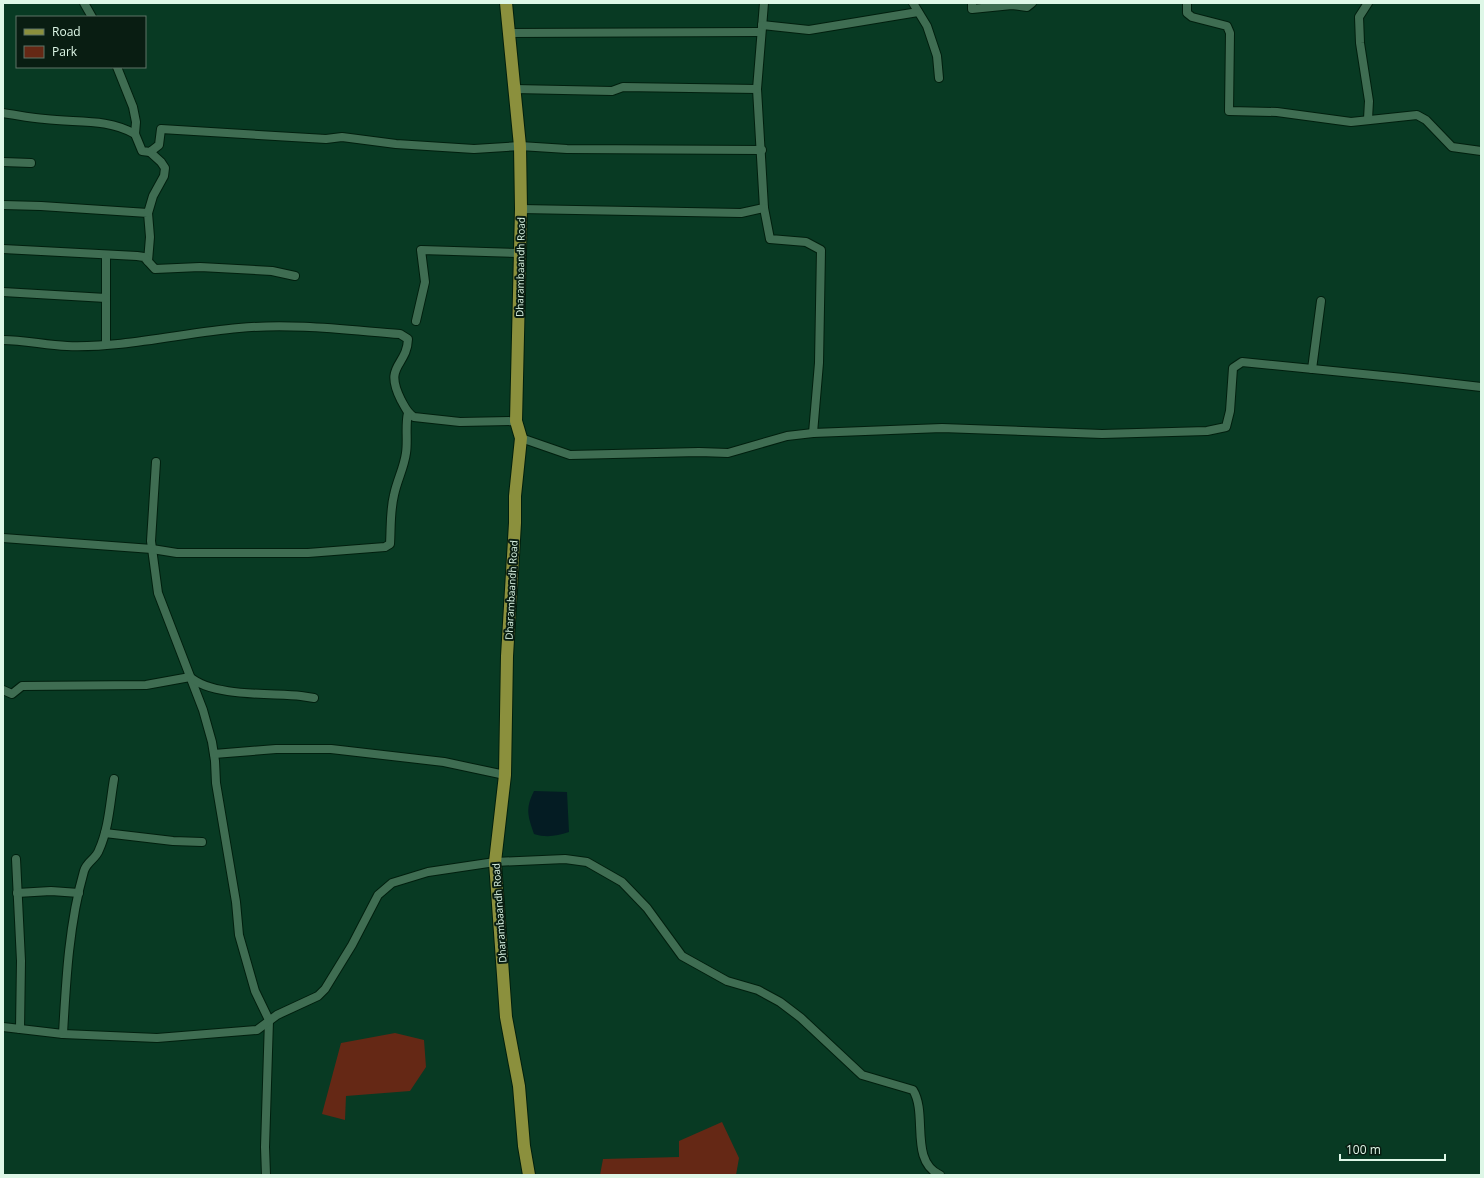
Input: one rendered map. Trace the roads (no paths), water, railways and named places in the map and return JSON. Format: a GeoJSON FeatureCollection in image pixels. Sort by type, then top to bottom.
{"type":"FeatureCollection","features":[{"type":"Feature","properties":{"kind":"main road","name":"Dharambaandh Road"},"geometry":{"type":"LineString","coordinates":[[506,3],[520,146],[522,209],[516,421],[521,438],[515,496],[507,656],[505,775],[495,862],[506,1017],[519,1086],[524,1146],[529,1175]]}},
{"type":"Feature","properties":{"kind":"street"},"geometry":{"type":"LineString","coordinates":[[84,3],[91,16]]}},
{"type":"Feature","properties":{"kind":"street"},"geometry":{"type":"LineString","coordinates":[[764,3],[757,89],[762,150],[764,208],[770,239],[806,242],[821,250],[819,363],[813,434]]}},
{"type":"Feature","properties":{"kind":"street"},"geometry":{"type":"LineString","coordinates":[[913,3],[927,26],[937,56],[939,78]]}},
{"type":"Feature","properties":{"kind":"street"},"geometry":{"type":"LineString","coordinates":[[972,3],[972,9],[1012,5],[1027,7],[1032,3]]}},
{"type":"Feature","properties":{"kind":"street"},"geometry":{"type":"LineString","coordinates":[[1187,3],[1187,13],[1192,17],[1217,22],[1227,26],[1229,29],[1229,111],[1277,112],[1351,122],[1417,115],[1426,120],[1452,147],[1481,151]]}},
{"type":"Feature","properties":{"kind":"street"},"geometry":{"type":"LineString","coordinates":[[1368,3],[1359,17],[1360,43],[1369,101],[1368,119]]}},
{"type":"Feature","properties":{"kind":"street"},"geometry":{"type":"LineString","coordinates":[[509,33],[761,29],[809,30],[918,12]]}},
{"type":"Feature","properties":{"kind":"street"},"geometry":{"type":"LineString","coordinates":[[117,68],[133,108],[136,122],[135,134],[142,151],[150,152],[165,168],[164,176],[153,196],[148,213],[150,237],[148,261]]}},
{"type":"Feature","properties":{"kind":"street"},"geometry":{"type":"LineString","coordinates":[[514,89],[612,91],[623,87],[757,89]]}},
{"type":"Feature","properties":{"kind":"street"},"geometry":{"type":"LineString","coordinates":[[3,113],[46,120],[105,123],[125,128],[135,134]]}},
{"type":"Feature","properties":{"kind":"street"},"geometry":{"type":"LineString","coordinates":[[150,152],[159,145],[161,128],[326,139],[342,137],[396,144],[474,149],[520,146],[567,149],[762,150]]}},
{"type":"Feature","properties":{"kind":"street"},"geometry":{"type":"LineString","coordinates":[[3,162],[31,163]]}},
{"type":"Feature","properties":{"kind":"street"},"geometry":{"type":"LineString","coordinates":[[3,205],[148,213]]}},
{"type":"Feature","properties":{"kind":"street"},"geometry":{"type":"LineString","coordinates":[[522,209],[741,213],[764,208]]}},
{"type":"Feature","properties":{"kind":"street"},"geometry":{"type":"LineString","coordinates":[[3,249],[106,256],[137,256],[144,257],[155,269],[200,267],[272,271],[295,276]]}},
{"type":"Feature","properties":{"kind":"street"},"geometry":{"type":"LineString","coordinates":[[416,321],[425,282],[420,250],[520,253]]}},
{"type":"Feature","properties":{"kind":"street"},"geometry":{"type":"LineString","coordinates":[[106,256],[106,344]]}},
{"type":"Feature","properties":{"kind":"street"},"geometry":{"type":"LineString","coordinates":[[3,292],[106,298]]}},
{"type":"Feature","properties":{"kind":"street"},"geometry":{"type":"LineString","coordinates":[[1312,369],[1321,301]]}},
{"type":"Feature","properties":{"kind":"street"},"geometry":{"type":"LineString","coordinates":[[3,340],[67,346],[106,344],[239,328],[274,326],[331,328],[400,334],[408,339],[408,345],[395,370],[393,379],[395,387],[408,413],[414,417],[460,422],[516,421]]}},
{"type":"Feature","properties":{"kind":"street"},"geometry":{"type":"LineString","coordinates":[[521,438],[570,455],[699,452],[728,453],[787,436],[942,428],[1102,434],[1207,431],[1226,427],[1230,411],[1233,368],[1242,362],[1481,387]]}},
{"type":"Feature","properties":{"kind":"street"},"geometry":{"type":"LineString","coordinates":[[3,538],[152,549],[177,553],[293,553],[385,547],[390,544],[394,492],[403,469],[406,453],[406,421],[408,413]]}},
{"type":"Feature","properties":{"kind":"street"},"geometry":{"type":"LineString","coordinates":[[156,462],[152,549],[158,593],[203,710],[214,754],[216,783],[236,902],[239,935],[255,991],[269,1020],[265,1147],[266,1175]]}},
{"type":"Feature","properties":{"kind":"street"},"geometry":{"type":"LineString","coordinates":[[3,690],[12,694],[22,686],[146,685],[190,677]]}},
{"type":"Feature","properties":{"kind":"street"},"geometry":{"type":"LineString","coordinates":[[190,677],[198,684],[214,690],[314,698]]}},
{"type":"Feature","properties":{"kind":"street"},"geometry":{"type":"LineString","coordinates":[[214,754],[276,749],[331,749],[444,762],[505,775]]}},
{"type":"Feature","properties":{"kind":"street"},"geometry":{"type":"LineString","coordinates":[[63,1034],[65,995],[79,893],[87,862],[99,851],[105,833],[114,779]]}},
{"type":"Feature","properties":{"kind":"street"},"geometry":{"type":"LineString","coordinates":[[105,833],[173,841],[202,842]]}},
{"type":"Feature","properties":{"kind":"street"},"geometry":{"type":"LineString","coordinates":[[16,859],[21,961],[20,1029]]}},
{"type":"Feature","properties":{"kind":"street"},"geometry":{"type":"LineString","coordinates":[[3,1027],[63,1034],[157,1038],[212,1035],[257,1030],[264,1026],[269,1020],[318,996],[325,988],[352,945],[378,895],[392,883],[428,872],[495,862],[565,859],[578,860],[599,868],[622,882],[647,908],[682,956],[727,981],[758,990],[780,1002],[801,1018],[862,1075],[913,1090],[918,1099],[922,1152],[929,1167],[940,1175]]}},
{"type":"Feature","properties":{"kind":"street"},"geometry":{"type":"LineString","coordinates":[[17,893],[51,891],[79,893]]}},
{"type":"Feature","properties":{"kind":"water"},"geometry":{"type":"Polygon","coordinates":[[[534,791],[567,792],[569,832],[552,836],[534,834],[528,808],[534,791]]]}}]}
